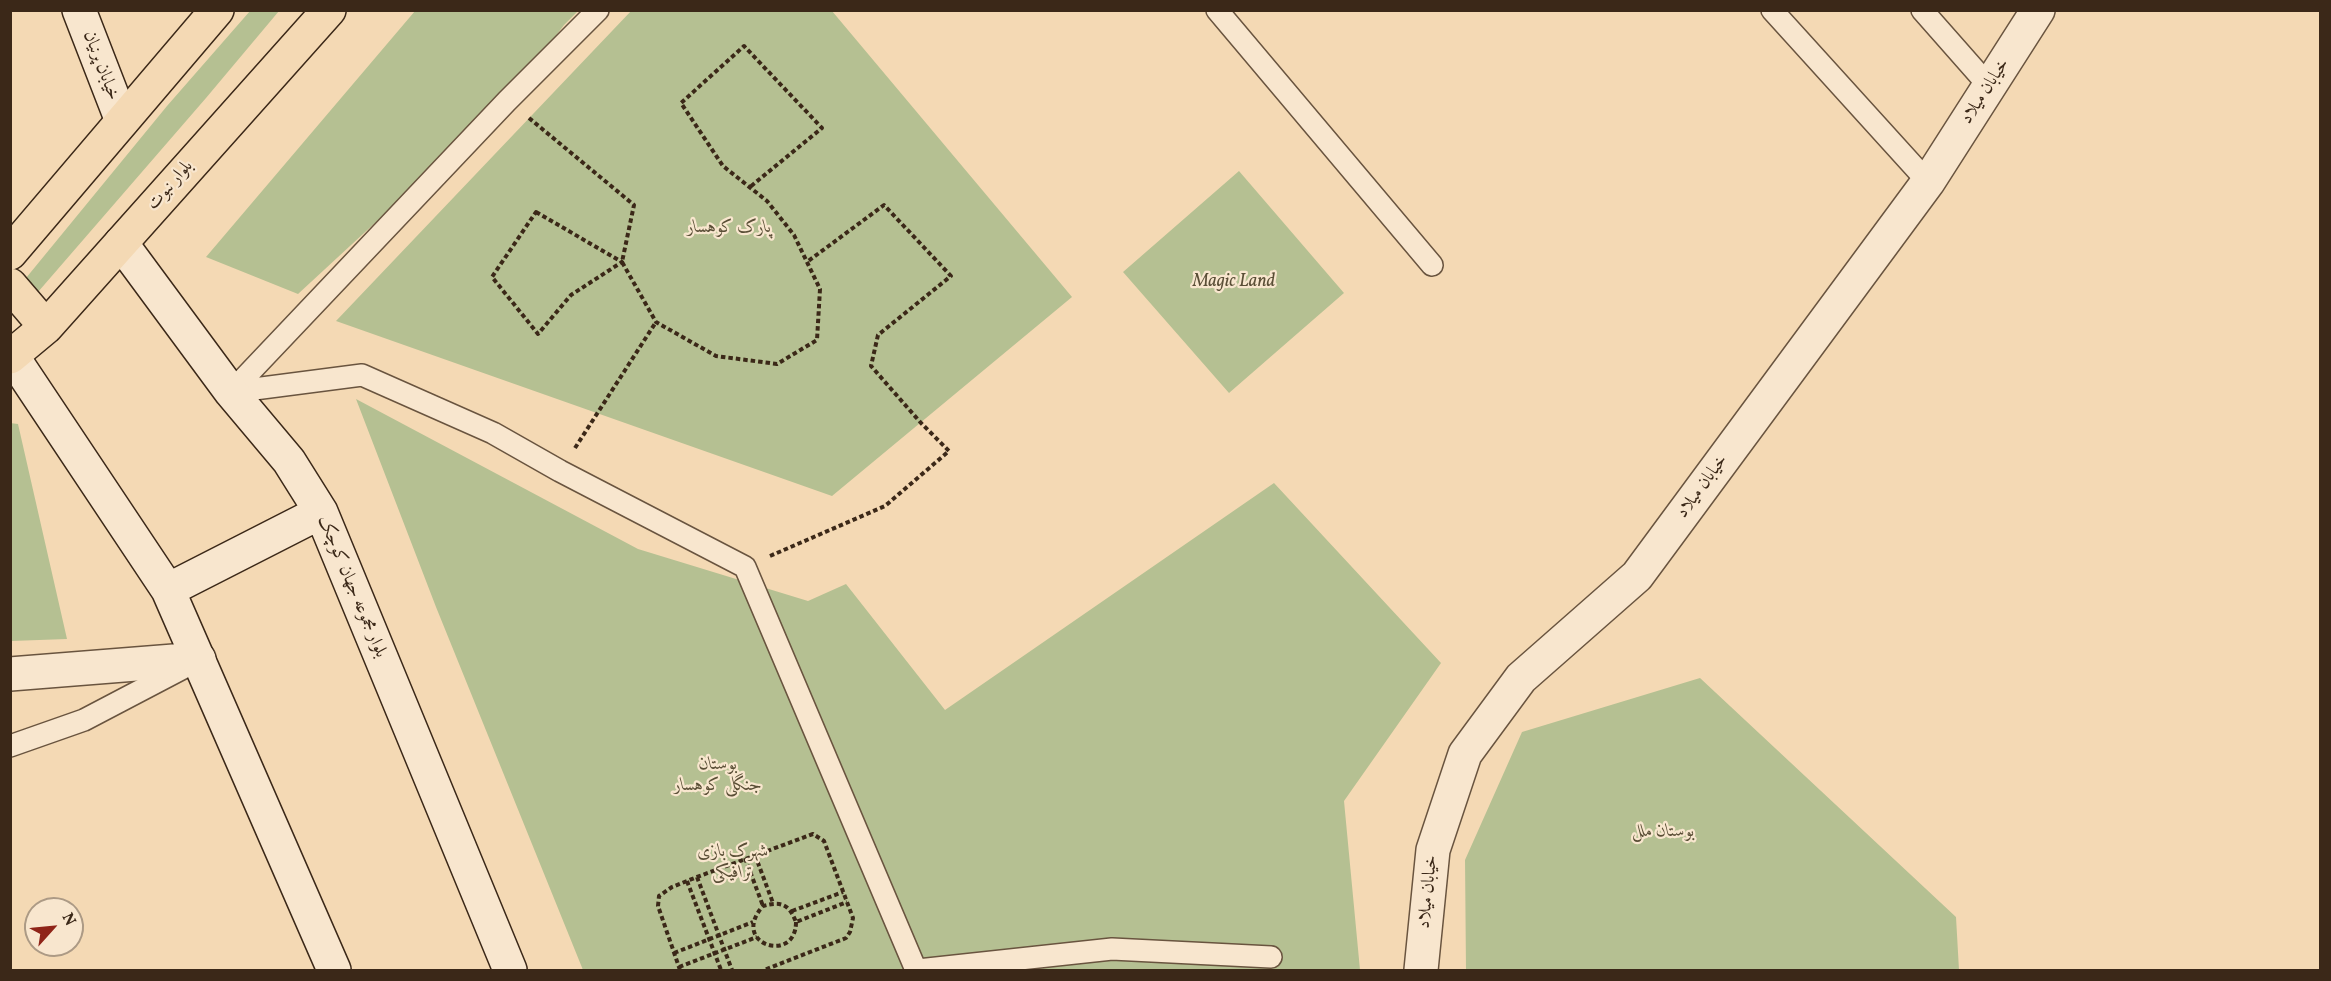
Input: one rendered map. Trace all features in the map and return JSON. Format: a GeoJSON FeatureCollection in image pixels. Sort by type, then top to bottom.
{"type":"FeatureCollection","features":[{"type":"Feature","properties":{"kind":"main road","name":"خیابان پرنیان"},"geometry":{"type":"LineString","coordinates":[[79,10],[122,121]]}},
{"type":"Feature","properties":{"kind":"main road"},"geometry":{"type":"LineString","coordinates":[[10,253],[217,10]]}},
{"type":"Feature","properties":{"kind":"main road","name":"بلوار نبوت"},"geometry":{"type":"LineString","coordinates":[[11,356],[46,327],[328,10]]}},
{"type":"Feature","properties":{"kind":"main road","name":"خیابان میلاد"},"geometry":{"type":"LineString","coordinates":[[1421,970],[1433,850],[1464,754],[1521,678],[1637,576],[1928,182],[2038,10]]}},
{"type":"Feature","properties":{"kind":"main road","name":"بلوار مجموعه جهان کوچک"},"geometry":{"type":"LineString","coordinates":[[122,243],[231,392],[288,461],[321,512],[510,970]]}},
{"type":"Feature","properties":{"kind":"main road"},"geometry":{"type":"LineString","coordinates":[[10,285],[46,327]]}},
{"type":"Feature","properties":{"kind":"main road"},"geometry":{"type":"LineString","coordinates":[[11,356],[168,590],[334,970]]}},
{"type":"Feature","properties":{"kind":"main road"},"geometry":{"type":"LineString","coordinates":[[168,590],[321,512]]}},
{"type":"Feature","properties":{"kind":"main road"},"geometry":{"type":"LineString","coordinates":[[10,674],[199,659]]}},
{"type":"Feature","properties":{"kind":"lane"},"geometry":{"type":"LineString","coordinates":[[231,392],[507,101],[598,10]]}},
{"type":"Feature","properties":{"kind":"lane"},"geometry":{"type":"LineString","coordinates":[[1216,10],[1432,265]]}},
{"type":"Feature","properties":{"kind":"lane"},"geometry":{"type":"LineString","coordinates":[[1772,10],[1928,182]]}},
{"type":"Feature","properties":{"kind":"lane"},"geometry":{"type":"LineString","coordinates":[[1923,10],[1989,86]]}},
{"type":"Feature","properties":{"kind":"lane"},"geometry":{"type":"LineString","coordinates":[[231,392],[362,375],[493,433],[560,471],[745,567],[917,970],[1112,949],[1271,957]]}},
{"type":"Feature","properties":{"kind":"lane"},"geometry":{"type":"LineString","coordinates":[[10,746],[84,720],[199,659]]}},
{"type":"Feature","properties":{"kind":"path"},"geometry":{"type":"LineString","coordinates":[[507,101],[634,205],[622,262],[571,295],[538,333],[492,278],[536,212],[622,262],[656,322],[716,356],[777,364],[817,340],[820,290],[794,234],[767,201],[723,166],[681,103],[744,46],[822,128],[750,187]]}},
{"type":"Feature","properties":{"kind":"path"},"geometry":{"type":"LineString","coordinates":[[745,567],[885,506],[949,452],[872,366],[878,335],[951,276],[884,205],[807,262]]}},
{"type":"Feature","properties":{"kind":"path"},"geometry":{"type":"LineString","coordinates":[[560,471],[656,322]]}},
{"type":"Feature","properties":{"kind":"path"},"geometry":{"type":"LineString","coordinates":[[757,937],[679,969],[658,906],[660,896],[664,891],[687,881],[813,834],[824,841],[853,918],[850,932],[846,938],[764,970]]}},
{"type":"Feature","properties":{"kind":"path"},"geometry":{"type":"LineString","coordinates":[[755,855],[773,903]]}},
{"type":"Feature","properties":{"kind":"path"},"geometry":{"type":"LineString","coordinates":[[745,858],[763,906]]}},
{"type":"Feature","properties":{"kind":"path"},"geometry":{"type":"LineString","coordinates":[[698,877],[732,970]]}},
{"type":"Feature","properties":{"kind":"path"},"geometry":{"type":"LineString","coordinates":[[687,881],[721,970]]}},
{"type":"Feature","properties":{"kind":"path"},"geometry":{"type":"LineString","coordinates":[[792,911],[843,892]]}},
{"type":"Feature","properties":{"kind":"path"},"geometry":{"type":"LineString","coordinates":[[796,922],[847,902]]}},
{"type":"Feature","properties":{"kind":"path"},"geometry":{"type":"LineString","coordinates":[[674,953],[753,922],[763,906],[773,903],[785,904],[792,911],[796,930],[790,940],[778,946],[768,946],[757,937],[753,922]]}},
{"type":"Feature","properties":{"kind":"green space","name":"پارک کوهسار"},"geometry":{"type":"Polygon","coordinates":[[[632,10],[832,11],[1072,297],[832,496],[336,321],[632,10]]]}},
{"type":"Feature","properties":{"kind":"green space"},"geometry":{"type":"Polygon","coordinates":[[[250,11],[279,11],[38,292],[26,278],[167,106],[250,11]]]}},
{"type":"Feature","properties":{"kind":"green space"},"geometry":{"type":"Polygon","coordinates":[[[415,11],[578,11],[564,25],[507,101],[298,294],[206,257],[415,11]]]}},
{"type":"Feature","properties":{"kind":"green space","name":"Magic Land"},"geometry":{"type":"Polygon","coordinates":[[[1239,171],[1344,293],[1229,393],[1123,272],[1239,171]]]}},
{"type":"Feature","properties":{"kind":"green space","name":"بوستان جنگلی کوهسار"},"geometry":{"type":"Polygon","coordinates":[[[356,399],[638,549],[808,601],[846,584],[945,710],[1274,483],[1441,663],[1344,801],[1360,970],[583,970],[436,607],[356,399]]]}},
{"type":"Feature","properties":{"kind":"green space"},"geometry":{"type":"Polygon","coordinates":[[[10,423],[18,424],[67,639],[11,641],[10,423]]]}},
{"type":"Feature","properties":{"kind":"green space","name":"بوستان ملل"},"geometry":{"type":"Polygon","coordinates":[[[1700,678],[1956,917],[1959,970],[1466,970],[1465,860],[1522,732],[1700,678]]]}},
{"type":"Feature","properties":{"kind":"park label","name":"شهرک بازی ترافیکی"},"geometry":{"type":"Point","coordinates":[733,863]}}]}
